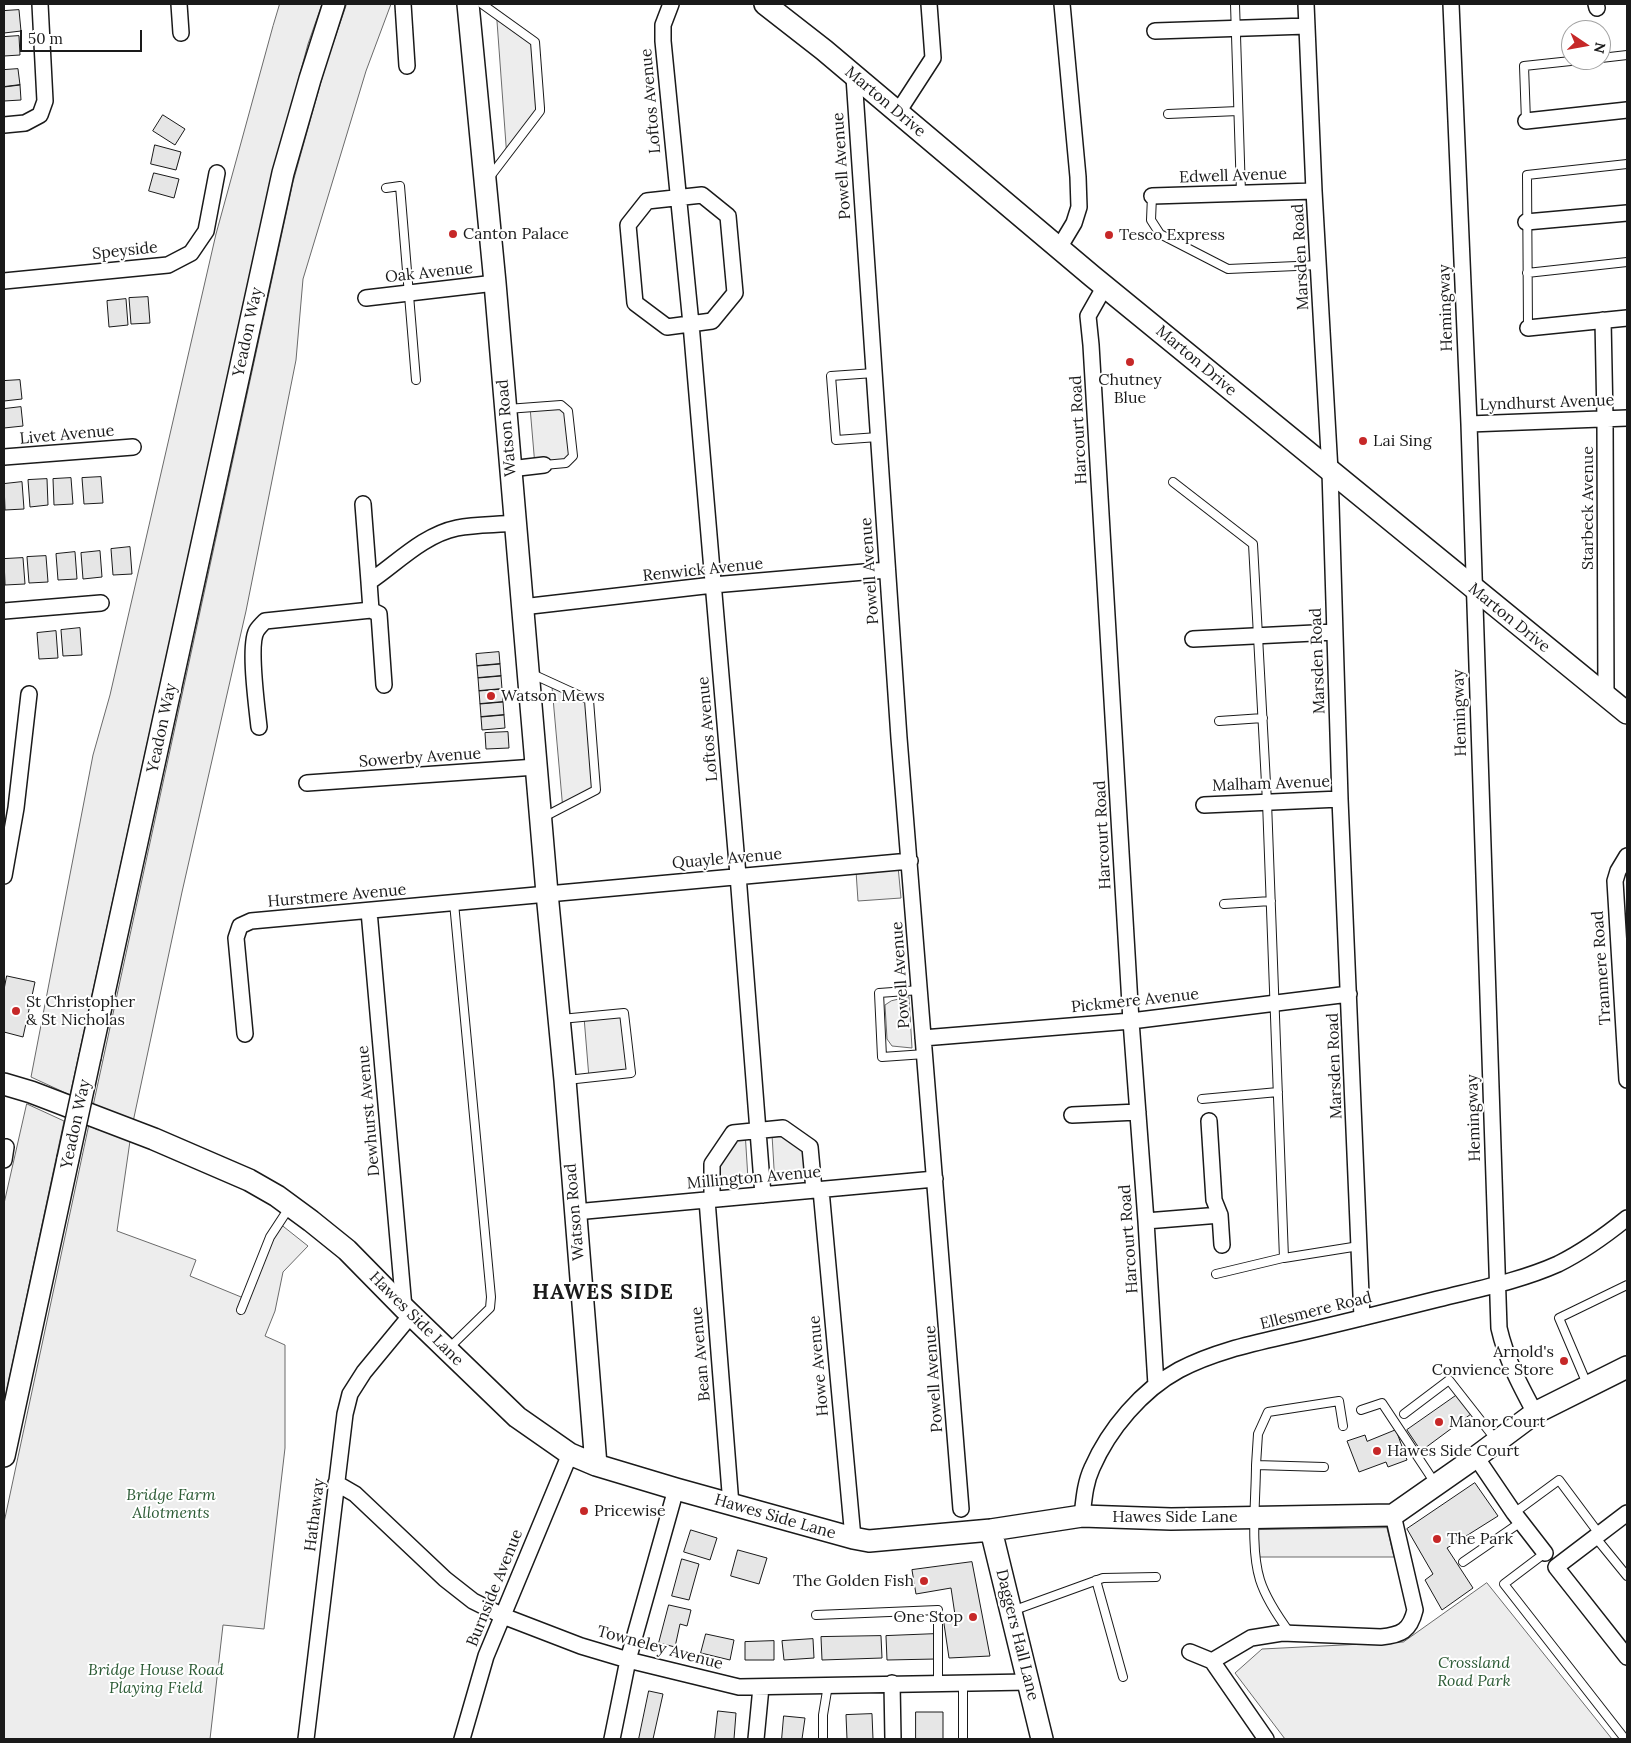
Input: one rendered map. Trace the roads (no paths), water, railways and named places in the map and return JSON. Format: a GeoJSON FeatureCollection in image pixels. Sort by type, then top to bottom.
{"type":"FeatureCollection","features":[{"type":"Feature","properties":{"kind":"street"},"geometry":{"type":"LineString","coordinates":[[4,125],[25,123],[40,115],[45,101],[40,4]]}},
{"type":"Feature","properties":{"kind":"street"},"geometry":{"type":"LineString","coordinates":[[179,4],[181,33]]}},
{"type":"Feature","properties":{"kind":"street","name":"Yeadon Way"},"geometry":{"type":"LineString","coordinates":[[4,1456],[283,172],[334,4]]}},
{"type":"Feature","properties":{"kind":"street"},"geometry":{"type":"LineString","coordinates":[[403,4],[407,66]]}},
{"type":"Feature","properties":{"kind":"street","name":"Watson Road"},"geometry":{"type":"LineString","coordinates":[[468,4],[495,283],[547,893],[565,1080],[596,1465]]}},
{"type":"Feature","properties":{"kind":"street","name":"Loftos Avenue"},"geometry":{"type":"LineString","coordinates":[[671,4],[663,25],[663,41],[691,324],[763,1195]]}},
{"type":"Feature","properties":{"kind":"street"},"geometry":{"type":"LineString","coordinates":[[898,112],[933,58],[929,4]]}},
{"type":"Feature","properties":{"kind":"street"},"geometry":{"type":"LineString","coordinates":[[1059,248],[1074,223],[1079,207],[1078,177],[1062,4]]}},
{"type":"Feature","properties":{"kind":"street","name":"Marsden Road"},"geometry":{"type":"LineString","coordinates":[[1306,4],[1314,190],[1330,471],[1340,799],[1362,1318]]}},
{"type":"Feature","properties":{"kind":"street","name":"Hemingway"},"geometry":{"type":"LineString","coordinates":[[1452,4],[1469,424],[1499,1328],[1503,1348],[1512,1371],[1535,1413]]}},
{"type":"Feature","properties":{"kind":"street","name":"Marton Drive"},"geometry":{"type":"LineString","coordinates":[[767,5],[1473,589],[1627,713]]}},
{"type":"Feature","properties":{"kind":"street"},"geometry":{"type":"LineString","coordinates":[[1155,31],[1307,26]]}},
{"type":"Feature","properties":{"kind":"street","name":"Powell Avenue"},"geometry":{"type":"LineString","coordinates":[[854,77],[887,570],[961,1509]]}},
{"type":"Feature","properties":{"kind":"street"},"geometry":{"type":"LineString","coordinates":[[1526,121],[1627,110]]}},
{"type":"Feature","properties":{"kind":"street","name":"Speyside"},"geometry":{"type":"LineString","coordinates":[[4,281],[168,264],[191,253],[206,231],[218,173]]}},
{"type":"Feature","properties":{"kind":"street","name":"Edwell Avenue"},"geometry":{"type":"LineString","coordinates":[[1152,196],[1314,190]]}},
{"type":"Feature","properties":{"kind":"street"},"geometry":{"type":"LineString","coordinates":[[702,195],[728,216],[735,293],[712,321],[667,327],[635,303],[628,225],[647,201],[678,197],[702,195]]}},
{"type":"Feature","properties":{"kind":"street"},"geometry":{"type":"LineString","coordinates":[[1526,222],[1627,213]]}},
{"type":"Feature","properties":{"kind":"street","name":"Oak Avenue"},"geometry":{"type":"LineString","coordinates":[[366,298],[495,283]]}},
{"type":"Feature","properties":{"kind":"street","name":"Harcourt Road"},"geometry":{"type":"LineString","coordinates":[[1105,286],[1088,316],[1131,1021],[1156,1386]]}},
{"type":"Feature","properties":{"kind":"street"},"geometry":{"type":"LineString","coordinates":[[1528,328],[1627,318]]}},
{"type":"Feature","properties":{"kind":"street","name":"Starbeck Avenue"},"geometry":{"type":"LineString","coordinates":[[1603,320],[1606,696]]}},
{"type":"Feature","properties":{"kind":"street","name":"Lyndhurst Avenue"},"geometry":{"type":"LineString","coordinates":[[1469,424],[1627,418]]}},
{"type":"Feature","properties":{"kind":"street","name":"Livet Avenue"},"geometry":{"type":"LineString","coordinates":[[4,458],[133,447]]}},
{"type":"Feature","properties":{"kind":"street"},"geometry":{"type":"LineString","coordinates":[[510,469],[544,465]]}},
{"type":"Feature","properties":{"kind":"street"},"geometry":{"type":"LineString","coordinates":[[362,504],[371,610]]}},
{"type":"Feature","properties":{"kind":"street"},"geometry":{"type":"LineString","coordinates":[[369,582],[426,541],[444,533],[457,528],[515,523]]}},
{"type":"Feature","properties":{"kind":"street","name":"Renwick Avenue"},"geometry":{"type":"LineString","coordinates":[[522,607],[713,586],[887,570]]}},
{"type":"Feature","properties":{"kind":"street"},"geometry":{"type":"LineString","coordinates":[[4,611],[101,603]]}},
{"type":"Feature","properties":{"kind":"street"},"geometry":{"type":"LineString","coordinates":[[259,727],[253,642],[256,630],[265,621],[371,610],[378,614],[384,685]]}},
{"type":"Feature","properties":{"kind":"street"},"geometry":{"type":"LineString","coordinates":[[1193,639],[1334,632]]}},
{"type":"Feature","properties":{"kind":"street"},"geometry":{"type":"LineString","coordinates":[[4,876],[10,809],[29,694]]}},
{"type":"Feature","properties":{"kind":"street","name":"Sowerby Avenue"},"geometry":{"type":"LineString","coordinates":[[307,783],[536,767]]}},
{"type":"Feature","properties":{"kind":"street","name":"Malham Avenue"},"geometry":{"type":"LineString","coordinates":[[1204,805],[1340,799]]}},
{"type":"Feature","properties":{"kind":"street","name":"Tranmere Road"},"geometry":{"type":"LineString","coordinates":[[1627,856],[1618,871],[1615,881],[1625,997],[1627,1080]]}},
{"type":"Feature","properties":{"kind":"street","name":"Quayle Avenue"},"geometry":{"type":"LineString","coordinates":[[547,893],[910,861]]}},
{"type":"Feature","properties":{"kind":"street","name":"Hurstmere Avenue"},"geometry":{"type":"LineString","coordinates":[[245,1034],[236,938],[240,926],[251,921],[547,893]]}},
{"type":"Feature","properties":{"kind":"street","name":"Dewhurst Avenue"},"geometry":{"type":"LineString","coordinates":[[370,911],[408,1311]]}},
{"type":"Feature","properties":{"kind":"street","name":"Pickmere Avenue"},"geometry":{"type":"LineString","coordinates":[[923,1038],[1131,1021],[1349,994]]}},
{"type":"Feature","properties":{"kind":"street","name":"Hawes Side Lane"},"geometry":{"type":"LineString","coordinates":[[4,1084],[31,1092],[154,1139],[249,1180],[290,1206],[347,1250],[517,1417],[570,1454],[596,1465],[731,1505],[869,1541],[992,1530],[1082,1516],[1171,1519],[1392,1515]]}},
{"type":"Feature","properties":{"kind":"street"},"geometry":{"type":"LineString","coordinates":[[1072,1115],[1138,1112]]}},
{"type":"Feature","properties":{"kind":"street"},"geometry":{"type":"LineString","coordinates":[[1208,1121],[1214,1200],[1220,1216],[1222,1245]]}},
{"type":"Feature","properties":{"kind":"street"},"geometry":{"type":"LineString","coordinates":[[710,1200],[712,1164],[733,1133],[758,1130],[783,1128],[810,1147],[817,1190]]}},
{"type":"Feature","properties":{"kind":"street","name":"Millington Avenue"},"geometry":{"type":"LineString","coordinates":[[575,1212],[936,1179]]}},
{"type":"Feature","properties":{"kind":"street","name":"Howe Avenue"},"geometry":{"type":"LineString","coordinates":[[817,1190],[853,1538]]}},
{"type":"Feature","properties":{"kind":"street","name":"Bean Avenue"},"geometry":{"type":"LineString","coordinates":[[710,1200],[731,1505]]}},
{"type":"Feature","properties":{"kind":"street"},"geometry":{"type":"LineString","coordinates":[[1146,1221],[1220,1216]]}},
{"type":"Feature","properties":{"kind":"street","name":"Ellesmere Road"},"geometry":{"type":"LineString","coordinates":[[1082,1516],[1085,1491],[1092,1469],[1102,1448],[1133,1407],[1156,1386],[1178,1371],[1204,1358],[1230,1349],[1362,1318],[1528,1275],[1558,1264],[1591,1245],[1627,1218]]}},
{"type":"Feature","properties":{"kind":"street","name":"Hathaway"},"geometry":{"type":"LineString","coordinates":[[306,1739],[345,1414],[350,1394],[408,1311]]}},
{"type":"Feature","properties":{"kind":"street"},"geometry":{"type":"LineString","coordinates":[[1212,1661],[1251,1638],[1290,1634],[1380,1637],[1393,1636],[1406,1630],[1412,1623],[1415,1610],[1392,1515],[1476,1457],[1535,1413],[1627,1366]]}},
{"type":"Feature","properties":{"kind":"street","name":"Burnside Avenue"},"geometry":{"type":"LineString","coordinates":[[462,1739],[486,1656],[570,1454]]}},
{"type":"Feature","properties":{"kind":"street"},"geometry":{"type":"LineString","coordinates":[[1476,1457],[1517,1518],[1545,1553]]}},
{"type":"Feature","properties":{"kind":"street","name":"Towneley Avenue"},"geometry":{"type":"LineString","coordinates":[[336,1483],[356,1494],[445,1579],[473,1600],[502,1616],[581,1646],[628,1660],[739,1687],[1029,1682]]}},
{"type":"Feature","properties":{"kind":"street"},"geometry":{"type":"LineString","coordinates":[[612,1739],[628,1660],[676,1489]]}},
{"type":"Feature","properties":{"kind":"street"},"geometry":{"type":"LineString","coordinates":[[1627,1513],[1556,1567],[1627,1657]]}},
{"type":"Feature","properties":{"kind":"street","name":"Daggers Hall Lane"},"geometry":{"type":"LineString","coordinates":[[992,1530],[1042,1739]]}},
{"type":"Feature","properties":{"kind":"street"},"geometry":{"type":"LineString","coordinates":[[1190,1652],[1212,1661],[1266,1739]]}},
{"type":"Feature","properties":{"kind":"street"},"geometry":{"type":"LineString","coordinates":[[892,1683],[893,1739]]}},
{"type":"Feature","properties":{"kind":"street"},"geometry":{"type":"LineString","coordinates":[[756,1739],[761,1687]]}},
{"type":"Feature","properties":{"kind":"lane"},"geometry":{"type":"LineString","coordinates":[[482,4],[535,42],[540,108],[540,111],[485,183]]}},
{"type":"Feature","properties":{"kind":"lane"},"geometry":{"type":"LineString","coordinates":[[1235,4],[1241,193]]}},
{"type":"Feature","properties":{"kind":"lane"},"geometry":{"type":"LineString","coordinates":[[1611,57],[1627,55]]}},
{"type":"Feature","properties":{"kind":"lane"},"geometry":{"type":"LineString","coordinates":[[1526,121],[1524,66],[1561,62]]}},
{"type":"Feature","properties":{"kind":"lane"},"geometry":{"type":"LineString","coordinates":[[1168,114],[1238,111]]}},
{"type":"Feature","properties":{"kind":"lane"},"geometry":{"type":"LineString","coordinates":[[1528,328],[1526,175],[1627,164]]}},
{"type":"Feature","properties":{"kind":"lane"},"geometry":{"type":"LineString","coordinates":[[386,188],[400,186],[416,380]]}},
{"type":"Feature","properties":{"kind":"lane"},"geometry":{"type":"LineString","coordinates":[[1152,196],[1151,220],[1160,234],[1228,270],[1319,265]]}},
{"type":"Feature","properties":{"kind":"lane"},"geometry":{"type":"LineString","coordinates":[[1527,272],[1627,262]]}},
{"type":"Feature","properties":{"kind":"lane"},"geometry":{"type":"LineString","coordinates":[[874,373],[832,376],[836,440],[878,438]]}},
{"type":"Feature","properties":{"kind":"lane","name":"Watson Road"},"geometry":{"type":"LineString","coordinates":[[506,409],[561,405],[568,411],[572,456],[566,463],[544,465]]}},
{"type":"Feature","properties":{"kind":"lane"},"geometry":{"type":"LineString","coordinates":[[1173,482],[1253,544],[1267,802],[1284,1258],[1287,1258]]}},
{"type":"Feature","properties":{"kind":"lane"},"geometry":{"type":"LineString","coordinates":[[528,672],[589,700],[596,790],[541,818]]}},
{"type":"Feature","properties":{"kind":"lane"},"geometry":{"type":"LineString","coordinates":[[1219,721],[1263,718]]}},
{"type":"Feature","properties":{"kind":"lane"},"geometry":{"type":"LineString","coordinates":[[1224,904],[1271,901]]}},
{"type":"Feature","properties":{"kind":"lane"},"geometry":{"type":"LineString","coordinates":[[447,1350],[490,1308],[491,1297],[454,903]]}},
{"type":"Feature","properties":{"kind":"lane"},"geometry":{"type":"LineString","coordinates":[[920,990],[878,994],[882,1057],[925,1054]]}},
{"type":"Feature","properties":{"kind":"lane"},"geometry":{"type":"LineString","coordinates":[[559,1019],[624,1013],[631,1073],[565,1080]]}},
{"type":"Feature","properties":{"kind":"lane"},"geometry":{"type":"LineString","coordinates":[[1202,1099],[1278,1092]]}},
{"type":"Feature","properties":{"kind":"lane"},"geometry":{"type":"LineString","coordinates":[[241,1310],[270,1237],[290,1206]]}},
{"type":"Feature","properties":{"kind":"lane"},"geometry":{"type":"LineString","coordinates":[[1216,1274],[1287,1258],[1359,1246]]}},
{"type":"Feature","properties":{"kind":"lane"},"geometry":{"type":"LineString","coordinates":[[1588,1386],[1558,1318],[1627,1285]]}},
{"type":"Feature","properties":{"kind":"lane"},"geometry":{"type":"LineString","coordinates":[[1404,1414],[1449,1380],[1497,1441]]}},
{"type":"Feature","properties":{"kind":"lane"},"geometry":{"type":"LineString","coordinates":[[1290,1634],[1278,1616],[1260,1580],[1255,1557],[1258,1434],[1268,1412],[1339,1401],[1343,1426]]}},
{"type":"Feature","properties":{"kind":"lane"},"geometry":{"type":"LineString","coordinates":[[1361,1410],[1382,1403],[1436,1485]]}},
{"type":"Feature","properties":{"kind":"lane"},"geometry":{"type":"LineString","coordinates":[[1256,1465],[1324,1467]]}},
{"type":"Feature","properties":{"kind":"lane"},"geometry":{"type":"LineString","coordinates":[[1463,1562],[1517,1518],[1559,1480],[1627,1576]]}},
{"type":"Feature","properties":{"kind":"lane"},"geometry":{"type":"LineString","coordinates":[[1545,1553],[1504,1584],[1625,1739]]}},
{"type":"Feature","properties":{"kind":"lane"},"geometry":{"type":"LineString","coordinates":[[1012,1611],[1103,1578],[1156,1577]]}},
{"type":"Feature","properties":{"kind":"lane"},"geometry":{"type":"LineString","coordinates":[[1096,1580],[1123,1677]]}},
{"type":"Feature","properties":{"kind":"lane"},"geometry":{"type":"LineString","coordinates":[[816,1615],[938,1610],[938,1683]]}},
{"type":"Feature","properties":{"kind":"lane"},"geometry":{"type":"LineString","coordinates":[[963,1683],[964,1739]]}},
{"type":"Feature","properties":{"kind":"lane"},"geometry":{"type":"LineString","coordinates":[[823,1739],[828,1685]]}},
{"type":"Feature","properties":{"kind":"place","name":"Canton Palace"},"geometry":{"type":"Point","coordinates":[453,234]}},
{"type":"Feature","properties":{"kind":"place","name":"Tesco Express"},"geometry":{"type":"Point","coordinates":[1109,235]}},
{"type":"Feature","properties":{"kind":"place","name":"Chutney Blue"},"geometry":{"type":"Point","coordinates":[1130,362]}},
{"type":"Feature","properties":{"kind":"place","name":"Lai Sing"},"geometry":{"type":"Point","coordinates":[1363,441]}},
{"type":"Feature","properties":{"kind":"place","name":"Watson Mews"},"geometry":{"type":"Point","coordinates":[491,696]}},
{"type":"Feature","properties":{"kind":"place","name":"St Christopher & St Nicholas"},"geometry":{"type":"Point","coordinates":[16,1011]}},
{"type":"Feature","properties":{"kind":"place","name":"Arnold's Convience Store"},"geometry":{"type":"Point","coordinates":[1564,1361]}},
{"type":"Feature","properties":{"kind":"place","name":"Manor Court"},"geometry":{"type":"Point","coordinates":[1439,1422]}},
{"type":"Feature","properties":{"kind":"place","name":"Hawes Side Court"},"geometry":{"type":"Point","coordinates":[1377,1451]}},
{"type":"Feature","properties":{"kind":"place","name":"Pricewise"},"geometry":{"type":"Point","coordinates":[584,1511]}},
{"type":"Feature","properties":{"kind":"place","name":"The Park"},"geometry":{"type":"Point","coordinates":[1437,1539]}},
{"type":"Feature","properties":{"kind":"place","name":"The Golden Fish"},"geometry":{"type":"Point","coordinates":[924,1581]}},
{"type":"Feature","properties":{"kind":"place","name":"One Stop"},"geometry":{"type":"Point","coordinates":[973,1617]}},
{"type":"Feature","properties":{"kind":"district","name":"HAWES SIDE"},"geometry":{"type":"Point","coordinates":[603,1293]}},
{"type":"Feature","properties":{"kind":"park label","name":"Bridge Farm Allotments"},"geometry":{"type":"Point","coordinates":[171,1504]}},
{"type":"Feature","properties":{"kind":"park label","name":"Crossland Road Park"},"geometry":{"type":"Point","coordinates":[1474,1672]}},
{"type":"Feature","properties":{"kind":"park label","name":"Bridge House Road Playing Field"},"geometry":{"type":"Point","coordinates":[156,1679]}}]}
